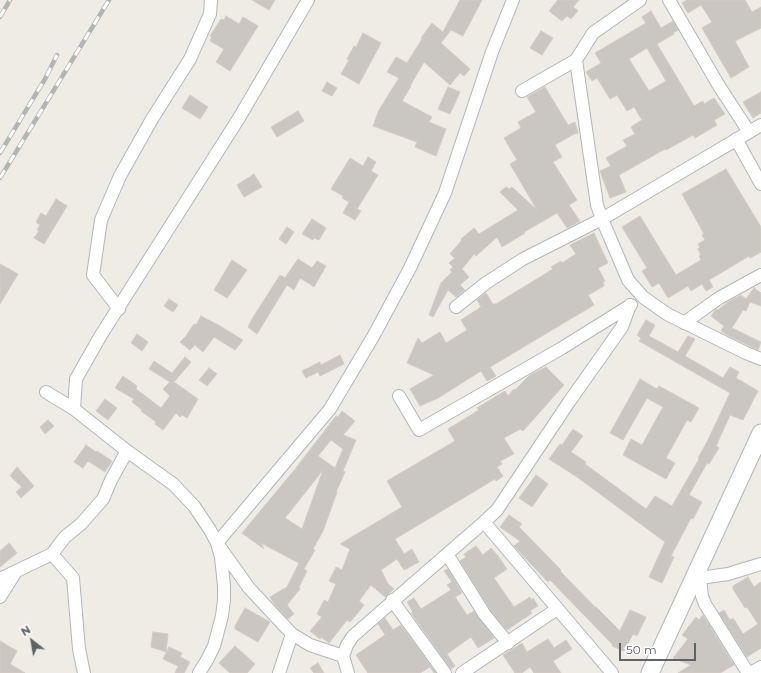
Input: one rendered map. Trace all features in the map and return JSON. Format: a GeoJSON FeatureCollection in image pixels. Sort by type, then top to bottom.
{"type":"FeatureCollection","features":[{"type":"Feature","properties":{"kind":"street"},"geometry":{"type":"LineString","coordinates":[[119,309],[93,275],[101,220],[120,176],[152,119],[190,60],[210,14],[211,0]]}},
{"type":"Feature","properties":{"kind":"street"},"geometry":{"type":"LineString","coordinates":[[74,410],[76,380],[239,118],[308,0]]}},
{"type":"Feature","properties":{"kind":"street"},"geometry":{"type":"LineString","coordinates":[[217,543],[330,409],[374,335],[410,268],[444,193],[492,52],[513,0]]}},
{"type":"Feature","properties":{"kind":"street"},"geometry":{"type":"LineString","coordinates":[[522,90],[576,60],[593,33],[640,0]]}},
{"type":"Feature","properties":{"kind":"street"},"geometry":{"type":"LineString","coordinates":[[669,0],[719,86],[749,132]]}},
{"type":"Feature","properties":{"kind":"street"},"geometry":{"type":"LineString","coordinates":[[576,60],[597,205],[628,280],[643,297],[667,314],[761,359]]}},
{"type":"Feature","properties":{"kind":"street"},"geometry":{"type":"LineString","coordinates":[[456,307],[486,283],[523,259],[602,219],[761,125]]}},
{"type":"Feature","properties":{"kind":"street"},"geometry":{"type":"LineString","coordinates":[[736,139],[761,184]]}},
{"type":"Feature","properties":{"kind":"street"},"geometry":{"type":"LineString","coordinates":[[684,323],[719,298],[761,275]]}},
{"type":"Feature","properties":{"kind":"street"},"geometry":{"type":"LineString","coordinates":[[400,396],[419,430],[562,348],[643,297]]}},
{"type":"Feature","properties":{"kind":"street"},"geometry":{"type":"LineString","coordinates":[[348,673],[343,656],[347,644],[352,636],[497,510],[569,402],[622,327],[630,305]]}},
{"type":"Feature","properties":{"kind":"street"},"geometry":{"type":"LineString","coordinates":[[46,392],[74,410],[127,451],[160,474],[184,495],[203,518],[217,543],[249,588],[292,634],[310,645],[343,656]]}},
{"type":"Feature","properties":{"kind":"street"},"geometry":{"type":"LineString","coordinates":[[650,673],[697,577],[761,433]]}},
{"type":"Feature","properties":{"kind":"street"},"geometry":{"type":"LineString","coordinates":[[0,579],[52,554],[65,537],[81,524],[103,499],[111,480],[127,451]]}},
{"type":"Feature","properties":{"kind":"street"},"geometry":{"type":"LineString","coordinates":[[484,522],[612,673]]}},
{"type":"Feature","properties":{"kind":"street"},"geometry":{"type":"LineString","coordinates":[[199,673],[214,646],[222,616],[224,586],[222,564],[217,543]]}},
{"type":"Feature","properties":{"kind":"street"},"geometry":{"type":"LineString","coordinates":[[52,554],[73,578],[79,649],[84,673]]}},
{"type":"Feature","properties":{"kind":"street"},"geometry":{"type":"LineString","coordinates":[[447,554],[485,615],[508,642]]}},
{"type":"Feature","properties":{"kind":"street"},"geometry":{"type":"LineString","coordinates":[[697,577],[728,574],[761,564]]}},
{"type":"Feature","properties":{"kind":"street"},"geometry":{"type":"LineString","coordinates":[[0,597],[15,573]]}},
{"type":"Feature","properties":{"kind":"street"},"geometry":{"type":"LineString","coordinates":[[697,577],[705,604],[748,673]]}},
{"type":"Feature","properties":{"kind":"street"},"geometry":{"type":"LineString","coordinates":[[392,600],[444,673]]}},
{"type":"Feature","properties":{"kind":"street"},"geometry":{"type":"LineString","coordinates":[[462,673],[557,609]]}},
{"type":"Feature","properties":{"kind":"street"},"geometry":{"type":"LineString","coordinates":[[279,673],[292,634]]}},
{"type":"Feature","properties":{"kind":"street"},"geometry":{"type":"LineString","coordinates":[[751,673],[761,667]]}},
{"type":"Feature","properties":{"kind":"building"},"geometry":{"type":"Polygon","coordinates":[[[252,0],[275,0],[269,10],[252,0]]]}},
{"type":"Feature","properties":{"kind":"building"},"geometry":{"type":"Polygon","coordinates":[[[460,0],[482,0],[463,36],[451,30],[441,43],[470,69],[464,76],[460,73],[450,85],[424,62],[402,101],[432,117],[429,122],[446,129],[436,156],[415,147],[417,142],[373,126],[379,110],[399,78],[387,72],[396,57],[407,63],[422,39],[421,38],[432,23],[443,32],[460,0]]]}},
{"type":"Feature","properties":{"kind":"building"},"geometry":{"type":"Polygon","coordinates":[[[558,0],[579,0],[573,7],[578,11],[571,19],[567,16],[562,21],[549,11],[558,0]]]}},
{"type":"Feature","properties":{"kind":"building"},"geometry":{"type":"Polygon","coordinates":[[[687,0],[745,0],[752,12],[761,7],[761,28],[735,41],[749,67],[731,78],[702,28],[712,22],[701,5],[688,13],[682,3],[687,0]]]}},
{"type":"Feature","properties":{"kind":"building"},"geometry":{"type":"Polygon","coordinates":[[[651,11],[661,28],[673,21],[678,30],[657,44],[694,106],[703,101],[704,104],[714,98],[725,114],[714,120],[717,125],[695,138],[693,135],[619,175],[626,192],[610,198],[600,171],[611,166],[606,158],[627,146],[623,140],[635,134],[631,127],[642,120],[634,107],[627,111],[617,95],[610,99],[597,78],[592,81],[586,72],[601,63],[595,53],[646,23],[642,17],[651,11]],[[647,48],[629,59],[649,91],[666,81],[647,48]]]}},
{"type":"Feature","properties":{"kind":"building"},"geometry":{"type":"Polygon","coordinates":[[[226,16],[239,24],[243,17],[258,26],[230,71],[216,62],[224,49],[210,41],[212,37],[210,36],[221,19],[224,20],[226,16]]]}},
{"type":"Feature","properties":{"kind":"building"},"geometry":{"type":"Polygon","coordinates":[[[541,31],[553,38],[542,55],[530,48],[541,31]]]}},
{"type":"Feature","properties":{"kind":"building"},"geometry":{"type":"Polygon","coordinates":[[[363,33],[381,43],[359,84],[341,74],[349,60],[347,59],[354,46],[356,47],[363,33]]]}},
{"type":"Feature","properties":{"kind":"building"},"geometry":{"type":"Polygon","coordinates":[[[327,82],[337,88],[332,96],[322,91],[327,82]]]}},
{"type":"Feature","properties":{"kind":"building"},"geometry":{"type":"Polygon","coordinates":[[[448,87],[460,92],[450,114],[438,109],[448,87]]]}},
{"type":"Feature","properties":{"kind":"building"},"geometry":{"type":"Polygon","coordinates":[[[545,87],[568,125],[575,122],[578,133],[555,145],[562,157],[553,162],[577,200],[569,205],[580,221],[567,228],[557,213],[502,247],[497,237],[476,256],[474,254],[462,269],[469,277],[460,285],[465,290],[456,297],[448,290],[433,317],[429,315],[441,283],[452,272],[450,270],[453,267],[449,263],[455,258],[450,254],[462,240],[461,239],[474,228],[479,234],[518,210],[500,192],[506,187],[509,189],[512,187],[537,210],[510,164],[517,160],[504,138],[521,128],[518,122],[536,112],[527,97],[545,87]]]}},
{"type":"Feature","properties":{"kind":"building"},"geometry":{"type":"Polygon","coordinates":[[[761,92],[761,113],[753,118],[743,102],[761,92]]]}},
{"type":"Feature","properties":{"kind":"building"},"geometry":{"type":"Polygon","coordinates":[[[190,95],[208,107],[200,119],[182,108],[190,95]]]}},
{"type":"Feature","properties":{"kind":"building"},"geometry":{"type":"Polygon","coordinates":[[[298,111],[304,121],[277,137],[271,127],[298,111]]]}},
{"type":"Feature","properties":{"kind":"building"},"geometry":{"type":"Polygon","coordinates":[[[368,157],[376,162],[371,171],[378,175],[357,209],[361,211],[355,220],[343,213],[349,202],[342,198],[343,196],[331,189],[350,158],[363,166],[368,157]]]}},
{"type":"Feature","properties":{"kind":"building"},"geometry":{"type":"Polygon","coordinates":[[[726,169],[761,227],[761,252],[750,258],[749,256],[709,280],[713,287],[706,291],[702,284],[691,291],[688,286],[668,298],[659,283],[652,287],[642,271],[647,268],[622,227],[640,216],[676,275],[701,260],[699,256],[701,255],[698,249],[700,247],[698,244],[705,240],[702,235],[704,234],[682,194],[726,169]]]}},
{"type":"Feature","properties":{"kind":"building"},"geometry":{"type":"Polygon","coordinates":[[[254,174],[262,187],[244,197],[237,185],[254,174]]]}},
{"type":"Feature","properties":{"kind":"building"},"geometry":{"type":"Polygon","coordinates":[[[56,199],[67,206],[44,244],[34,238],[39,231],[37,230],[40,225],[36,222],[41,213],[46,216],[56,199]]]}},
{"type":"Feature","properties":{"kind":"building"},"geometry":{"type":"Polygon","coordinates":[[[312,219],[326,228],[319,240],[314,238],[313,240],[302,234],[312,219]]]}},
{"type":"Feature","properties":{"kind":"building"},"geometry":{"type":"Polygon","coordinates":[[[287,227],[294,232],[286,244],[279,239],[287,227]]]}},
{"type":"Feature","properties":{"kind":"building"},"geometry":{"type":"Polygon","coordinates":[[[594,233],[608,263],[598,268],[605,281],[603,282],[604,286],[588,295],[594,305],[490,367],[496,376],[487,381],[481,371],[438,398],[420,406],[410,389],[434,375],[407,363],[418,338],[422,343],[440,332],[446,343],[467,330],[461,320],[481,307],[477,300],[484,294],[486,293],[493,304],[496,304],[553,269],[551,267],[561,261],[562,263],[576,254],[570,245],[594,233]]]}},
{"type":"Feature","properties":{"kind":"building"},"geometry":{"type":"Polygon","coordinates":[[[298,259],[312,268],[317,261],[326,266],[314,287],[300,278],[294,290],[287,285],[257,334],[248,327],[252,319],[280,275],[285,278],[298,259]]]}},
{"type":"Feature","properties":{"kind":"building"},"geometry":{"type":"Polygon","coordinates":[[[232,260],[247,270],[227,298],[214,290],[232,260]]]}},
{"type":"Feature","properties":{"kind":"building"},"geometry":{"type":"Polygon","coordinates":[[[0,264],[18,274],[0,304],[0,264]]]}},
{"type":"Feature","properties":{"kind":"building"},"geometry":{"type":"Polygon","coordinates":[[[754,288],[761,293],[761,306],[750,302],[746,311],[743,310],[732,328],[761,342],[758,350],[721,331],[724,326],[711,316],[716,309],[718,310],[728,302],[741,295],[746,299],[754,288]]]}},
{"type":"Feature","properties":{"kind":"building"},"geometry":{"type":"Polygon","coordinates":[[[169,299],[178,305],[173,312],[164,306],[169,299]]]}},
{"type":"Feature","properties":{"kind":"building"},"geometry":{"type":"Polygon","coordinates":[[[201,316],[243,340],[235,350],[214,337],[203,352],[195,345],[190,350],[180,342],[194,324],[196,325],[201,316]]]}},
{"type":"Feature","properties":{"kind":"building"},"geometry":{"type":"Polygon","coordinates":[[[646,320],[655,325],[649,336],[678,352],[688,336],[695,339],[685,356],[723,378],[730,367],[739,372],[736,378],[758,391],[743,420],[730,415],[716,446],[719,448],[709,464],[707,463],[689,495],[702,502],[693,519],[691,518],[671,556],[674,557],[662,583],[649,577],[665,542],[577,477],[549,459],[560,444],[562,445],[573,429],[583,436],[571,452],[586,462],[585,464],[646,509],[655,496],[672,506],[699,459],[698,458],[730,393],[639,341],[641,338],[637,335],[646,320]]]}},
{"type":"Feature","properties":{"kind":"building"},"geometry":{"type":"Polygon","coordinates":[[[137,334],[148,342],[142,351],[131,343],[137,334]]]}},
{"type":"Feature","properties":{"kind":"building"},"geometry":{"type":"Polygon","coordinates":[[[340,355],[344,364],[320,376],[318,372],[306,378],[302,371],[320,362],[321,365],[340,355]]]}},
{"type":"Feature","properties":{"kind":"building"},"geometry":{"type":"Polygon","coordinates":[[[185,357],[191,362],[174,382],[198,399],[187,418],[182,415],[180,417],[176,413],[163,430],[155,424],[156,422],[132,402],[134,399],[115,388],[123,376],[137,386],[136,389],[161,408],[170,396],[163,389],[170,382],[149,369],[154,361],[172,373],[185,357]]]}},
{"type":"Feature","properties":{"kind":"building"},"geometry":{"type":"Polygon","coordinates":[[[546,367],[564,385],[523,431],[520,429],[504,438],[514,454],[500,461],[502,464],[497,467],[503,476],[496,481],[495,479],[395,539],[404,554],[412,549],[419,562],[404,570],[397,559],[381,570],[388,584],[394,589],[385,597],[371,585],[359,601],[364,605],[350,622],[347,620],[329,643],[321,637],[320,639],[310,631],[322,617],[317,614],[324,600],[328,602],[336,584],[329,581],[336,567],[342,570],[350,549],[340,544],[402,507],[387,481],[455,441],[448,429],[479,410],[477,408],[505,391],[508,396],[530,375],[546,367]]]}},
{"type":"Feature","properties":{"kind":"building"},"geometry":{"type":"Polygon","coordinates":[[[209,368],[217,374],[207,386],[199,380],[209,368]]]}},
{"type":"Feature","properties":{"kind":"building"},"geometry":{"type":"Polygon","coordinates":[[[640,379],[657,389],[659,386],[699,408],[691,422],[687,420],[666,458],[675,463],[666,479],[623,455],[631,439],[642,445],[663,407],[647,398],[623,440],[610,433],[640,379]]]}},
{"type":"Feature","properties":{"kind":"building"},"geometry":{"type":"Polygon","coordinates":[[[105,399],[117,408],[108,420],[96,411],[105,399]]]}},
{"type":"Feature","properties":{"kind":"building"},"geometry":{"type":"Polygon","coordinates":[[[342,411],[355,421],[343,435],[356,440],[343,471],[345,472],[336,492],[323,531],[313,549],[315,550],[304,569],[307,571],[299,587],[300,589],[287,605],[294,614],[288,619],[270,597],[287,587],[299,563],[261,543],[264,549],[242,533],[296,468],[336,416],[338,417],[342,411]],[[331,440],[318,456],[335,468],[343,449],[331,440]],[[323,470],[285,518],[302,529],[323,470]]]}},
{"type":"Feature","properties":{"kind":"building"},"geometry":{"type":"Polygon","coordinates":[[[48,420],[54,426],[45,434],[40,427],[48,420]]]}},
{"type":"Feature","properties":{"kind":"building"},"geometry":{"type":"Polygon","coordinates":[[[86,445],[112,461],[105,472],[88,461],[83,468],[74,462],[86,445]]]}},
{"type":"Feature","properties":{"kind":"building"},"geometry":{"type":"Polygon","coordinates":[[[17,467],[34,486],[21,498],[16,492],[22,487],[10,476],[17,467]]]}},
{"type":"Feature","properties":{"kind":"building"},"geometry":{"type":"Polygon","coordinates":[[[536,475],[548,484],[532,507],[519,498],[536,475]]]}},
{"type":"Feature","properties":{"kind":"building"},"geometry":{"type":"Polygon","coordinates":[[[509,515],[522,524],[519,527],[561,570],[560,571],[620,631],[630,610],[646,617],[637,636],[633,634],[624,651],[612,646],[613,645],[550,580],[548,582],[514,546],[520,541],[500,527],[509,515]]]}},
{"type":"Feature","properties":{"kind":"building"},"geometry":{"type":"Polygon","coordinates":[[[9,543],[17,553],[0,567],[0,551],[9,543]]]}},
{"type":"Feature","properties":{"kind":"building"},"geometry":{"type":"Polygon","coordinates":[[[476,546],[483,555],[491,548],[507,569],[494,578],[514,607],[530,597],[531,600],[533,598],[538,606],[530,611],[532,613],[507,630],[491,611],[460,561],[466,557],[464,554],[476,546]]]}},
{"type":"Feature","properties":{"kind":"building"},"geometry":{"type":"Polygon","coordinates":[[[448,569],[462,593],[455,597],[467,615],[474,611],[494,638],[478,648],[471,637],[447,654],[455,666],[451,669],[411,613],[413,612],[407,602],[414,598],[421,609],[451,590],[447,585],[452,582],[444,571],[448,569]]]}},
{"type":"Feature","properties":{"kind":"building"},"geometry":{"type":"Polygon","coordinates":[[[748,577],[754,587],[761,582],[761,648],[747,657],[719,613],[724,610],[730,620],[733,618],[743,634],[758,624],[747,607],[745,608],[733,589],[733,586],[748,577]]]}},
{"type":"Feature","properties":{"kind":"building"},"geometry":{"type":"Polygon","coordinates":[[[245,608],[270,622],[258,642],[235,629],[235,626],[245,608]]]}},
{"type":"Feature","properties":{"kind":"building"},"geometry":{"type":"Polygon","coordinates":[[[703,615],[734,665],[720,673],[678,673],[691,665],[673,658],[688,639],[682,635],[696,617],[699,620],[703,615]]]}},
{"type":"Feature","properties":{"kind":"building"},"geometry":{"type":"Polygon","coordinates":[[[385,618],[393,630],[401,625],[436,673],[434,673],[430,667],[420,673],[368,673],[356,655],[385,635],[378,624],[385,618]]]}},
{"type":"Feature","properties":{"kind":"building"},"geometry":{"type":"Polygon","coordinates":[[[153,632],[168,634],[166,652],[151,647],[153,632]]]}},
{"type":"Feature","properties":{"kind":"building"},"geometry":{"type":"Polygon","coordinates":[[[548,639],[554,648],[566,640],[572,649],[553,661],[561,673],[534,673],[530,667],[522,673],[515,673],[503,655],[522,643],[527,652],[548,639]]]}},
{"type":"Feature","properties":{"kind":"building"},"geometry":{"type":"Polygon","coordinates":[[[0,641],[17,651],[10,664],[25,673],[0,673],[0,641]]]}},
{"type":"Feature","properties":{"kind":"building"},"geometry":{"type":"Polygon","coordinates":[[[235,646],[255,664],[247,673],[230,673],[219,663],[235,646]]]}},
{"type":"Feature","properties":{"kind":"building"},"geometry":{"type":"Polygon","coordinates":[[[169,647],[182,653],[180,657],[190,662],[184,673],[175,673],[178,666],[163,659],[169,647]]]}},
{"type":"Feature","properties":{"kind":"building"},"geometry":{"type":"Polygon","coordinates":[[[318,663],[324,673],[314,673],[310,668],[318,663]]]}},
{"type":"Feature","properties":{"kind":"railway"},"geometry":{"type":"LineString","coordinates":[[0,17],[10,0]]}},
{"type":"Feature","properties":{"kind":"railway"},"geometry":{"type":"LineString","coordinates":[[0,178],[109,0]]}},
{"type":"Feature","properties":{"kind":"railway"},"geometry":{"type":"LineString","coordinates":[[0,153],[45,79],[57,55]]}}]}
